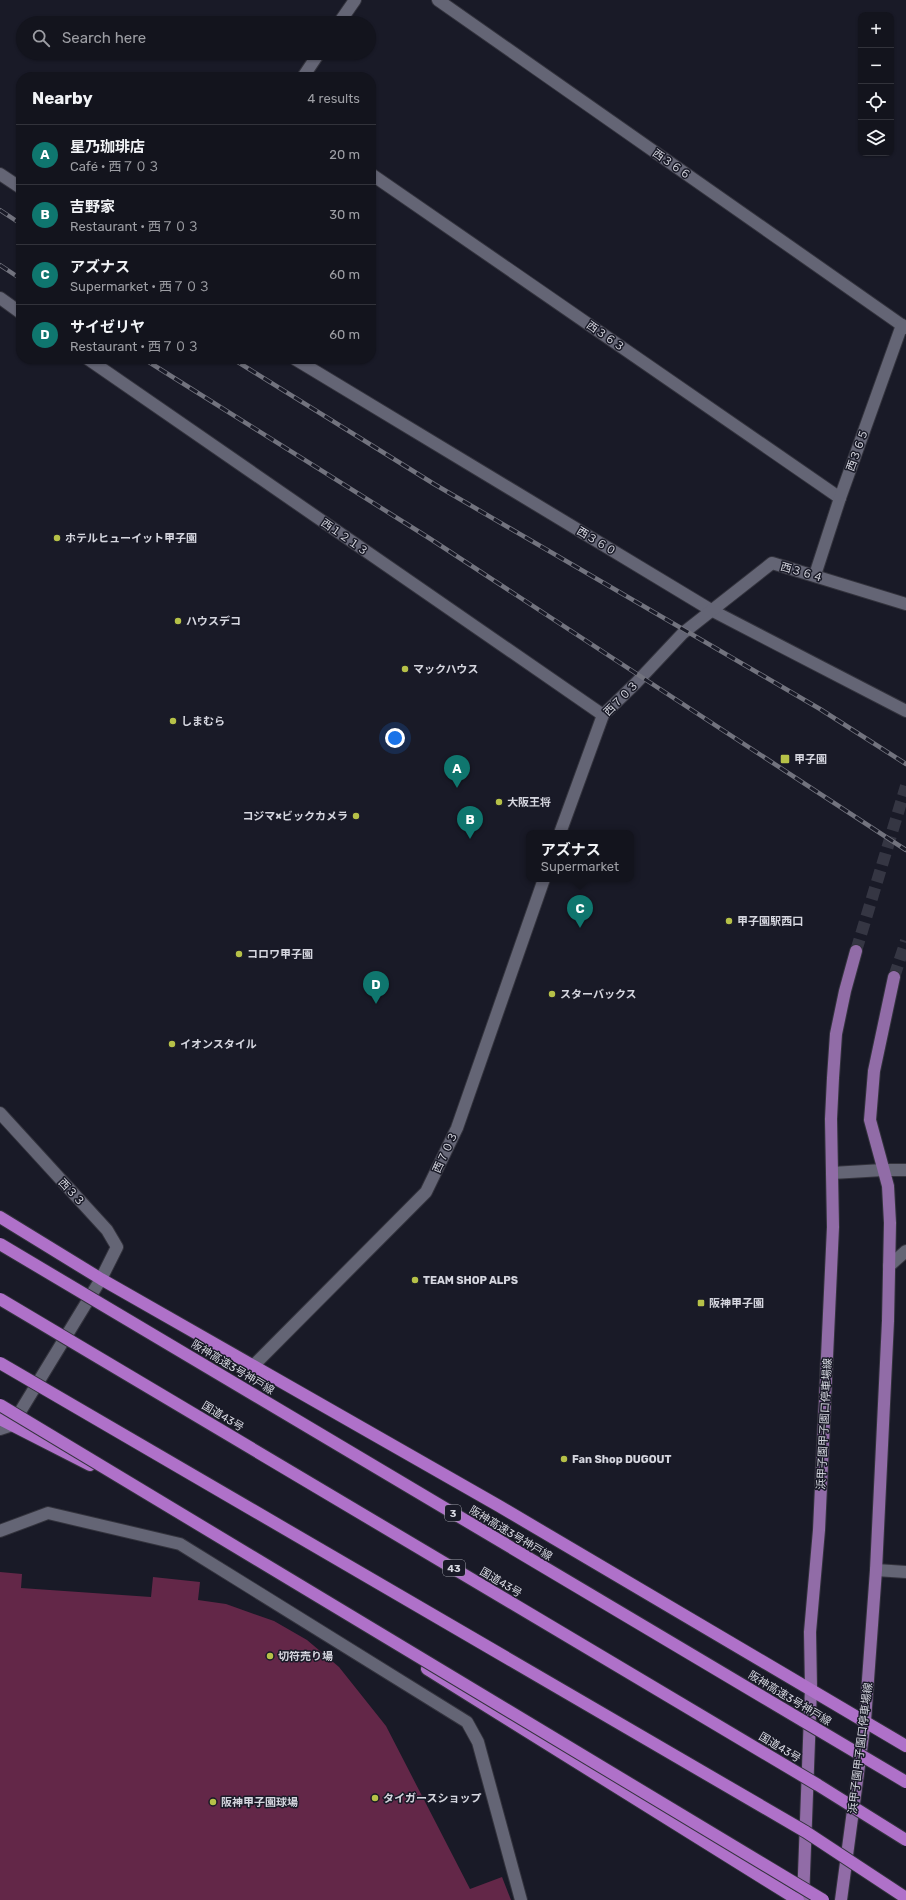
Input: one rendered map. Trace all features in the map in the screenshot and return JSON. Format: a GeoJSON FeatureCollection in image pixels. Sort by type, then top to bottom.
{"type":"FeatureCollection","features":[{"type":"Feature","properties":{"kind":"highway"},"geometry":{"type":"LineString","coordinates":[[0,1217],[101,1279],[499,1506],[811,1688],[906,1746]]}},
{"type":"Feature","properties":{"kind":"highway","name":"阪神高速3号神戸線"},"geometry":{"type":"LineString","coordinates":[[0,1244],[906,1782]]}},
{"type":"Feature","properties":{"kind":"highway","name":"国道43号"},"geometry":{"type":"LineString","coordinates":[[0,1299],[818,1785],[906,1840]]}},
{"type":"Feature","properties":{"kind":"highway"},"geometry":{"type":"LineString","coordinates":[[0,1363],[806,1832],[906,1898]]}},
{"type":"Feature","properties":{"kind":"highway"},"geometry":{"type":"LineString","coordinates":[[0,1405],[823,1900]]}},
{"type":"Feature","properties":{"kind":"highway"},"geometry":{"type":"LineString","coordinates":[[0,1419],[6,1427],[90,1465],[137,1493],[443,1679],[798,1900]]}},
{"type":"Feature","properties":{"kind":"main road","name":"浜甲子園甲子園口停車場線"},"geometry":{"type":"LineString","coordinates":[[803,1900],[811,1688],[810,1632],[819,1530],[833,1227],[833,1078],[836,1034],[844,991],[856,951]]}},
{"type":"Feature","properties":{"kind":"main road","name":"浜甲子園甲子園口停車場線"},"geometry":{"type":"LineString","coordinates":[[841,1900],[865,1721],[876,1570],[889,1266],[889,1200],[888,1186],[870,1120],[874,1071],[894,977]]}},
{"type":"Feature","properties":{"kind":"street"},"geometry":{"type":"LineString","coordinates":[[344,16],[355,0]]}},
{"type":"Feature","properties":{"kind":"street","name":"西３６６"},"geometry":{"type":"LineString","coordinates":[[438,0],[904,327]]}},
{"type":"Feature","properties":{"kind":"street"},"geometry":{"type":"LineString","coordinates":[[306,72],[314,60]]}},
{"type":"Feature","properties":{"kind":"street"},"geometry":{"type":"LineString","coordinates":[[0,174],[16,185]]}},
{"type":"Feature","properties":{"kind":"street","name":"西３６３"},"geometry":{"type":"LineString","coordinates":[[376,177],[840,498]]}},
{"type":"Feature","properties":{"kind":"street"},"geometry":{"type":"LineString","coordinates":[[0,298],[16,309]]}},
{"type":"Feature","properties":{"kind":"street","name":"西３６５"},"geometry":{"type":"LineString","coordinates":[[815,575],[840,498],[904,327]]}},
{"type":"Feature","properties":{"kind":"street","name":"西１２１３"},"geometry":{"type":"LineString","coordinates":[[95,364],[603,715]]}},
{"type":"Feature","properties":{"kind":"street","name":"西３６０"},"geometry":{"type":"LineString","coordinates":[[302,364],[711,610],[906,710]]}},
{"type":"Feature","properties":{"kind":"street","name":"西３６４"},"geometry":{"type":"LineString","coordinates":[[711,610],[772,563],[906,604]]}},
{"type":"Feature","properties":{"kind":"street","name":"西７０３"},"geometry":{"type":"LineString","coordinates":[[561,830],[603,715],[636,683],[683,633],[711,610]]}},
{"type":"Feature","properties":{"kind":"street","name":"西７０３"},"geometry":{"type":"LineString","coordinates":[[252,1366],[426,1192],[457,1128],[543,882]]}},
{"type":"Feature","properties":{"kind":"street","name":"西３３"},"geometry":{"type":"LineString","coordinates":[[0,1113],[107,1230],[117,1247],[101,1279]]}},
{"type":"Feature","properties":{"kind":"street"},"geometry":{"type":"LineString","coordinates":[[832,1173],[906,1170]]}},
{"type":"Feature","properties":{"kind":"street"},"geometry":{"type":"LineString","coordinates":[[889,1266],[906,1251]]}},
{"type":"Feature","properties":{"kind":"street"},"geometry":{"type":"LineString","coordinates":[[6,1427],[101,1279]]}},
{"type":"Feature","properties":{"kind":"street"},"geometry":{"type":"LineString","coordinates":[[0,1531],[48,1513],[180,1544],[467,1722],[478,1742],[522,1900]]}},
{"type":"Feature","properties":{"kind":"street"},"geometry":{"type":"LineString","coordinates":[[876,1570],[906,1572]]}},
{"type":"Feature","properties":{"kind":"shaded area","name":"阪神甲子園球場"},"geometry":{"type":"Polygon","coordinates":[[[0,1572],[22,1574],[21,1588],[151,1597],[153,1577],[200,1582],[198,1600],[226,1604],[274,1621],[307,1640],[339,1667],[386,1726],[470,1889],[502,1877],[511,1900],[0,1900],[0,1572]]]}},
{"type":"Feature","properties":{"kind":"tunnel"},"geometry":{"type":"LineString","coordinates":[[856,951],[906,786]]}},
{"type":"Feature","properties":{"kind":"tunnel"},"geometry":{"type":"LineString","coordinates":[[894,977],[906,941]]}},
{"type":"Feature","properties":{"kind":"railway"},"geometry":{"type":"LineString","coordinates":[[0,210],[16,221]]}},
{"type":"Feature","properties":{"kind":"railway"},"geometry":{"type":"LineString","coordinates":[[0,265],[16,276]]}},
{"type":"Feature","properties":{"kind":"railway"},"geometry":{"type":"LineString","coordinates":[[152,364],[429,538],[906,850]]}},
{"type":"Feature","properties":{"kind":"railway"},"geometry":{"type":"LineString","coordinates":[[241,364],[434,484],[820,709],[906,764]]}},
{"type":"Feature","properties":{"kind":"place","name":"ホテルヒューイット甲子園"},"geometry":{"type":"Point","coordinates":[57,538]}},
{"type":"Feature","properties":{"kind":"place","name":"ハウスデコ"},"geometry":{"type":"Point","coordinates":[178,621]}},
{"type":"Feature","properties":{"kind":"place","name":"マックハウス"},"geometry":{"type":"Point","coordinates":[405,669]}},
{"type":"Feature","properties":{"kind":"place","name":"しまむら"},"geometry":{"type":"Point","coordinates":[173,721]}},
{"type":"Feature","properties":{"kind":"place","name":"甲子園"},"geometry":{"type":"Point","coordinates":[785,759]}},
{"type":"Feature","properties":{"kind":"place","name":"星乃珈琲店"},"geometry":{"type":"Point","coordinates":[457,788]}},
{"type":"Feature","properties":{"kind":"place","name":"大阪王将"},"geometry":{"type":"Point","coordinates":[499,802]}},
{"type":"Feature","properties":{"kind":"place","name":"コジマ×ビックカメラ"},"geometry":{"type":"Point","coordinates":[356,816]}},
{"type":"Feature","properties":{"kind":"place","name":"吉野家"},"geometry":{"type":"Point","coordinates":[470,839]}},
{"type":"Feature","properties":{"kind":"place","name":"甲子園駅西口"},"geometry":{"type":"Point","coordinates":[729,921]}},
{"type":"Feature","properties":{"kind":"place","name":"アズナス"},"geometry":{"type":"Point","coordinates":[580,928]}},
{"type":"Feature","properties":{"kind":"place","name":"コロワ甲子園"},"geometry":{"type":"Point","coordinates":[239,954]}},
{"type":"Feature","properties":{"kind":"place","name":"スターバックス"},"geometry":{"type":"Point","coordinates":[552,994]}},
{"type":"Feature","properties":{"kind":"place","name":"サイゼリヤ"},"geometry":{"type":"Point","coordinates":[376,1004]}},
{"type":"Feature","properties":{"kind":"place","name":"イオンスタイル"},"geometry":{"type":"Point","coordinates":[172,1044]}},
{"type":"Feature","properties":{"kind":"place","name":"TEAM SHOP ALPS"},"geometry":{"type":"Point","coordinates":[415,1280]}},
{"type":"Feature","properties":{"kind":"place","name":"阪神甲子園"},"geometry":{"type":"Point","coordinates":[701,1303]}},
{"type":"Feature","properties":{"kind":"place","name":"Fan Shop DUGOUT"},"geometry":{"type":"Point","coordinates":[564,1459]}},
{"type":"Feature","properties":{"kind":"place","name":"切符売り場"},"geometry":{"type":"Point","coordinates":[270,1656]}},
{"type":"Feature","properties":{"kind":"place","name":"タイガースショップ"},"geometry":{"type":"Point","coordinates":[375,1798]}},
{"type":"Feature","properties":{"kind":"place","name":"阪神甲子園球場"},"geometry":{"type":"Point","coordinates":[213,1802]}}]}
